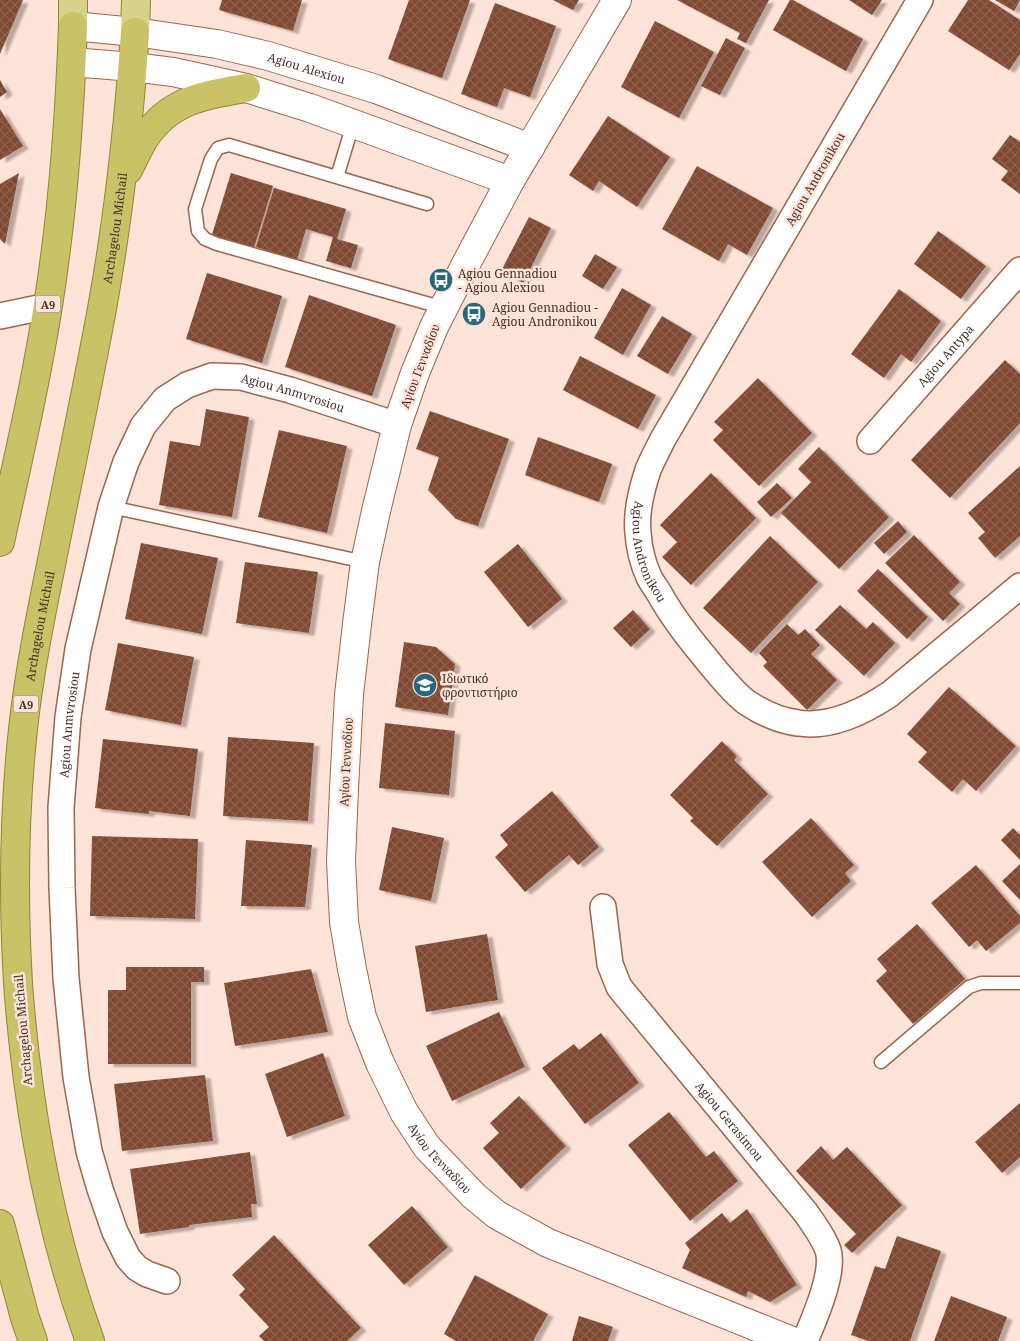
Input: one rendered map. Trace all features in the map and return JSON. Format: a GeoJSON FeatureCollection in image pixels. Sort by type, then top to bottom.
{"type":"FeatureCollection","features":[{"type":"Feature","properties":{"kind":"highway","name":"A9"},"geometry":{"type":"LineString","coordinates":[[0,542],[34,381],[54,264],[64,176],[72,62],[73,13]]}},
{"type":"Feature","properties":{"kind":"highway","name":"Archagelou Michail"},"geometry":{"type":"LineString","coordinates":[[90,1341],[77,1306],[55,1228],[38,1152],[28,1084],[21,1024],[15,936],[16,816],[23,730],[32,666],[103,304],[122,182],[135,32]]}},
{"type":"Feature","properties":{"kind":"highway"},"geometry":{"type":"LineString","coordinates":[[122,182],[145,138],[156,123],[171,110],[209,94],[246,88]]}},
{"type":"Feature","properties":{"kind":"highway"},"geometry":{"type":"LineString","coordinates":[[0,1224],[33,1341]]}},
{"type":"Feature","properties":{"kind":"main road","name":"Archagelou Michail"},"geometry":{"type":"LineString","coordinates":[[135,32],[136,0]]}},
{"type":"Feature","properties":{"kind":"street","name":"Αγίου Γενναδίου"},"geometry":{"type":"LineString","coordinates":[[617,0],[510,181],[434,327],[415,373],[397,425],[365,562],[356,633],[348,714],[341,861],[344,922],[362,1017],[380,1064],[404,1112],[427,1146],[474,1196],[497,1215],[548,1244],[792,1341]]}},
{"type":"Feature","properties":{"kind":"street","name":"Agiou Andronikou"},"geometry":{"type":"LineString","coordinates":[[920,0],[663,440],[648,469],[639,503],[638,532],[649,577],[687,636],[722,678],[735,693],[747,702],[782,719],[798,723],[816,724],[830,722],[850,716],[872,706],[890,694],[1020,586]]}},
{"type":"Feature","properties":{"kind":"street","name":"Agiou Alexiou"},"geometry":{"type":"LineString","coordinates":[[73,13],[135,32],[217,44],[268,56],[376,89],[530,148]]}},
{"type":"Feature","properties":{"kind":"street"},"geometry":{"type":"LineString","coordinates":[[72,62],[173,72],[246,88],[310,108],[510,181]]}},
{"type":"Feature","properties":{"kind":"street","name":"Agiou Antypa"},"geometry":{"type":"LineString","coordinates":[[870,441],[1020,270]]}},
{"type":"Feature","properties":{"kind":"street"},"geometry":{"type":"LineString","coordinates":[[0,316],[48,306]]}},
{"type":"Feature","properties":{"kind":"street","name":"Agiou Anmvrosiou"},"geometry":{"type":"LineString","coordinates":[[167,1281],[147,1274],[137,1268],[128,1258],[115,1232],[100,1188],[89,1151],[76,1077],[66,978],[61,808],[68,717],[78,649],[112,507],[126,462],[143,426],[165,398],[187,386],[212,376],[250,379],[397,425]]}},
{"type":"Feature","properties":{"kind":"street","name":"Agiou Gerasimou"},"geometry":{"type":"LineString","coordinates":[[603,907],[610,964],[619,987],[806,1213],[822,1236],[828,1252],[828,1268],[823,1296],[805,1341]]}},
{"type":"Feature","properties":{"kind":"lane"},"geometry":{"type":"LineString","coordinates":[[337,177],[353,124]]}},
{"type":"Feature","properties":{"kind":"lane"},"geometry":{"type":"LineString","coordinates":[[426,204],[229,145],[218,148],[211,159],[195,209],[198,231],[205,239],[217,244],[444,308]]}},
{"type":"Feature","properties":{"kind":"lane"},"geometry":{"type":"LineString","coordinates":[[112,507],[365,562]]}},
{"type":"Feature","properties":{"kind":"lane"},"geometry":{"type":"LineString","coordinates":[[881,1062],[969,988],[981,983],[1020,983]]}},
{"type":"Feature","properties":{"kind":"building"},"geometry":{"type":"Polygon","coordinates":[[[0,0],[23,0],[0,54],[0,0]]]}},
{"type":"Feature","properties":{"kind":"building"},"geometry":{"type":"Polygon","coordinates":[[[222,0],[302,0],[293,31],[219,10],[222,0]]]}},
{"type":"Feature","properties":{"kind":"building"},"geometry":{"type":"Polygon","coordinates":[[[409,0],[470,0],[442,78],[388,59],[409,0]]]}},
{"type":"Feature","properties":{"kind":"building"},"geometry":{"type":"Polygon","coordinates":[[[553,0],[579,0],[573,10],[553,0]]]}},
{"type":"Feature","properties":{"kind":"building"},"geometry":{"type":"Polygon","coordinates":[[[677,0],[769,0],[746,43],[737,39],[740,33],[677,0]]]}},
{"type":"Feature","properties":{"kind":"building"},"geometry":{"type":"Polygon","coordinates":[[[790,0],[863,39],[846,71],[773,30],[790,0]]]}},
{"type":"Feature","properties":{"kind":"building"},"geometry":{"type":"Polygon","coordinates":[[[849,0],[882,0],[872,15],[849,0]]]}},
{"type":"Feature","properties":{"kind":"building"},"geometry":{"type":"Polygon","coordinates":[[[968,0],[989,0],[1020,20],[1020,54],[1009,70],[948,31],[968,0]]]}},
{"type":"Feature","properties":{"kind":"building"},"geometry":{"type":"Polygon","coordinates":[[[995,0],[1020,0],[1014,11],[995,0]]]}},
{"type":"Feature","properties":{"kind":"building"},"geometry":{"type":"Polygon","coordinates":[[[495,3],[556,26],[530,97],[504,88],[497,107],[461,94],[495,3]]]}},
{"type":"Feature","properties":{"kind":"building"},"geometry":{"type":"Polygon","coordinates":[[[655,21],[714,52],[679,118],[621,87],[655,21]]]}},
{"type":"Feature","properties":{"kind":"building"},"geometry":{"type":"Polygon","coordinates":[[[726,38],[745,48],[720,95],[701,86],[726,38]]]}},
{"type":"Feature","properties":{"kind":"building"},"geometry":{"type":"Polygon","coordinates":[[[0,80],[7,92],[0,97],[0,80]]]}},
{"type":"Feature","properties":{"kind":"building"},"geometry":{"type":"Polygon","coordinates":[[[0,109],[23,146],[0,160],[0,109]]]}},
{"type":"Feature","properties":{"kind":"building"},"geometry":{"type":"Polygon","coordinates":[[[608,116],[670,157],[637,207],[599,181],[593,191],[569,175],[608,116]]]}},
{"type":"Feature","properties":{"kind":"building"},"geometry":{"type":"Polygon","coordinates":[[[1010,135],[1020,142],[1020,194],[1001,180],[1008,171],[992,159],[1010,135]]]}},
{"type":"Feature","properties":{"kind":"building"},"geometry":{"type":"Polygon","coordinates":[[[697,166],[773,208],[747,255],[728,244],[719,261],[662,229],[697,166]]]}},
{"type":"Feature","properties":{"kind":"building"},"geometry":{"type":"Polygon","coordinates":[[[19,173],[5,244],[0,239],[0,184],[19,173]]]}},
{"type":"Feature","properties":{"kind":"building"},"geometry":{"type":"Polygon","coordinates":[[[231,173],[273,186],[252,254],[210,241],[231,173]]]}},
{"type":"Feature","properties":{"kind":"building"},"geometry":{"type":"Polygon","coordinates":[[[274,188],[346,209],[337,239],[358,245],[351,268],[326,261],[333,237],[306,229],[297,260],[256,247],[274,188]]]}},
{"type":"Feature","properties":{"kind":"building"},"geometry":{"type":"Polygon","coordinates":[[[529,217],[551,228],[523,283],[501,271],[529,217]]]}},
{"type":"Feature","properties":{"kind":"building"},"geometry":{"type":"Polygon","coordinates":[[[938,231],[986,266],[961,299],[914,264],[938,231]]]}},
{"type":"Feature","properties":{"kind":"building"},"geometry":{"type":"Polygon","coordinates":[[[595,254],[617,267],[603,289],[582,276],[595,254]]]}},
{"type":"Feature","properties":{"kind":"building"},"geometry":{"type":"Polygon","coordinates":[[[207,273],[282,296],[262,363],[186,339],[207,273]]]}},
{"type":"Feature","properties":{"kind":"building"},"geometry":{"type":"Polygon","coordinates":[[[622,288],[651,305],[623,355],[594,338],[622,288]]]}},
{"type":"Feature","properties":{"kind":"building"},"geometry":{"type":"Polygon","coordinates":[[[899,289],[941,321],[911,362],[901,354],[884,378],[851,354],[899,289]]]}},
{"type":"Feature","properties":{"kind":"building"},"geometry":{"type":"Polygon","coordinates":[[[309,295],[396,325],[372,396],[285,367],[309,295]]]}},
{"type":"Feature","properties":{"kind":"building"},"geometry":{"type":"Polygon","coordinates":[[[662,316],[692,334],[668,374],[637,356],[662,316]]]}},
{"type":"Feature","properties":{"kind":"building"},"geometry":{"type":"Polygon","coordinates":[[[580,356],[656,395],[638,429],[563,390],[580,356]]]}},
{"type":"Feature","properties":{"kind":"building"},"geometry":{"type":"Polygon","coordinates":[[[1005,360],[1020,374],[1020,423],[950,498],[911,460],[1005,360]]]}},
{"type":"Feature","properties":{"kind":"building"},"geometry":{"type":"Polygon","coordinates":[[[758,378],[812,433],[759,486],[713,440],[723,430],[714,422],[758,378]]]}},
{"type":"Feature","properties":{"kind":"building"},"geometry":{"type":"Polygon","coordinates":[[[206,409],[249,417],[232,517],[159,505],[170,441],[200,446],[206,409]]]}},
{"type":"Feature","properties":{"kind":"building"},"geometry":{"type":"Polygon","coordinates":[[[430,411],[509,439],[478,526],[456,519],[428,490],[439,457],[416,449],[430,411]]]}},
{"type":"Feature","properties":{"kind":"building"},"geometry":{"type":"Polygon","coordinates":[[[279,430],[347,446],[327,533],[258,517],[279,430]]]}},
{"type":"Feature","properties":{"kind":"building"},"geometry":{"type":"Polygon","coordinates":[[[538,437],[612,464],[599,502],[525,475],[538,437]]]}},
{"type":"Feature","properties":{"kind":"building"},"geometry":{"type":"Polygon","coordinates":[[[819,447],[889,517],[839,569],[781,513],[811,482],[798,469],[819,447]]]}},
{"type":"Feature","properties":{"kind":"building"},"geometry":{"type":"Polygon","coordinates":[[[1020,466],[1020,536],[995,558],[978,538],[985,532],[968,513],[1020,466]]]}},
{"type":"Feature","properties":{"kind":"building"},"geometry":{"type":"Polygon","coordinates":[[[711,473],[756,518],[691,585],[662,557],[677,542],[660,525],[711,473]]]}},
{"type":"Feature","properties":{"kind":"building"},"geometry":{"type":"Polygon","coordinates":[[[777,483],[792,498],[771,517],[757,502],[777,483]]]}},
{"type":"Feature","properties":{"kind":"building"},"geometry":{"type":"Polygon","coordinates":[[[898,521],[907,532],[884,554],[874,543],[898,521]]]}},
{"type":"Feature","properties":{"kind":"building"},"geometry":{"type":"Polygon","coordinates":[[[914,535],[960,582],[949,593],[960,604],[943,621],[885,563],[914,535]]]}},
{"type":"Feature","properties":{"kind":"building"},"geometry":{"type":"Polygon","coordinates":[[[770,536],[818,582],[751,653],[703,608],[770,536]]]}},
{"type":"Feature","properties":{"kind":"building"},"geometry":{"type":"Polygon","coordinates":[[[141,543],[218,558],[202,634],[125,619],[141,543]]]}},
{"type":"Feature","properties":{"kind":"building"},"geometry":{"type":"Polygon","coordinates":[[[518,544],[562,599],[528,627],[484,572],[518,544]]]}},
{"type":"Feature","properties":{"kind":"building"},"geometry":{"type":"Polygon","coordinates":[[[245,562],[318,572],[309,633],[236,623],[245,562]]]}},
{"type":"Feature","properties":{"kind":"building"},"geometry":{"type":"Polygon","coordinates":[[[878,569],[928,617],[907,639],[857,591],[878,569]]]}},
{"type":"Feature","properties":{"kind":"building"},"geometry":{"type":"Polygon","coordinates":[[[840,605],[866,629],[873,622],[895,643],[864,676],[815,630],[840,605]]]}},
{"type":"Feature","properties":{"kind":"building"},"geometry":{"type":"Polygon","coordinates":[[[633,610],[650,629],[631,647],[613,628],[633,610]]]}},
{"type":"Feature","properties":{"kind":"building"},"geometry":{"type":"Polygon","coordinates":[[[787,624],[798,635],[805,629],[820,645],[811,654],[837,680],[807,710],[763,666],[767,662],[759,653],[787,624]]]}},
{"type":"Feature","properties":{"kind":"building","name":"Ιδιωτικό φροντιστήριο"},"geometry":{"type":"Polygon","coordinates":[[[404,642],[436,647],[455,664],[448,715],[395,707],[404,642]]]}},
{"type":"Feature","properties":{"kind":"building"},"geometry":{"type":"Polygon","coordinates":[[[118,643],[194,657],[181,725],[105,710],[118,643]]]}},
{"type":"Feature","properties":{"kind":"building"},"geometry":{"type":"Polygon","coordinates":[[[949,687],[1016,746],[976,791],[963,779],[952,792],[918,762],[927,752],[907,734],[949,687]]]}},
{"type":"Feature","properties":{"kind":"building"},"geometry":{"type":"Polygon","coordinates":[[[385,723],[455,731],[449,795],[379,788],[385,723]]]}},
{"type":"Feature","properties":{"kind":"building"},"geometry":{"type":"Polygon","coordinates":[[[228,737],[314,743],[308,821],[223,816],[228,737]]]}},
{"type":"Feature","properties":{"kind":"building"},"geometry":{"type":"Polygon","coordinates":[[[103,739],[198,749],[190,816],[149,811],[149,814],[95,808],[103,739]]]}},
{"type":"Feature","properties":{"kind":"building"},"geometry":{"type":"Polygon","coordinates":[[[722,741],[737,756],[734,760],[768,794],[717,846],[690,821],[693,818],[670,795],[722,741]]]}},
{"type":"Feature","properties":{"kind":"building"},"geometry":{"type":"Polygon","coordinates":[[[552,791],[599,847],[578,865],[569,855],[525,892],[495,857],[508,845],[500,835],[552,791]]]}},
{"type":"Feature","properties":{"kind":"building"},"geometry":{"type":"Polygon","coordinates":[[[811,818],[854,865],[845,873],[851,881],[812,917],[762,862],[811,818]]]}},
{"type":"Feature","properties":{"kind":"building"},"geometry":{"type":"Polygon","coordinates":[[[392,827],[444,838],[431,901],[379,890],[392,827]]]}},
{"type":"Feature","properties":{"kind":"building"},"geometry":{"type":"Polygon","coordinates":[[[1013,828],[1020,835],[1020,860],[1001,840],[1013,828]]]}},
{"type":"Feature","properties":{"kind":"building"},"geometry":{"type":"Polygon","coordinates":[[[92,836],[198,839],[195,919],[90,916],[92,836]]]}},
{"type":"Feature","properties":{"kind":"building"},"geometry":{"type":"Polygon","coordinates":[[[246,840],[312,845],[305,907],[241,906],[246,840]]]}},
{"type":"Feature","properties":{"kind":"building"},"geometry":{"type":"Polygon","coordinates":[[[1020,864],[1020,900],[1002,881],[1020,864]]]}},
{"type":"Feature","properties":{"kind":"building"},"geometry":{"type":"Polygon","coordinates":[[[976,865],[1020,916],[1020,923],[986,951],[977,940],[969,947],[931,903],[976,865]]]}},
{"type":"Feature","properties":{"kind":"building"},"geometry":{"type":"Polygon","coordinates":[[[917,924],[965,979],[913,1024],[876,981],[887,971],[877,959],[917,924]]]}},
{"type":"Feature","properties":{"kind":"building"},"geometry":{"type":"Polygon","coordinates":[[[487,934],[498,1000],[426,1012],[415,946],[487,934]]]}},
{"type":"Feature","properties":{"kind":"building"},"geometry":{"type":"Polygon","coordinates":[[[126,967],[204,967],[204,982],[191,982],[191,1064],[108,1064],[108,990],[126,990],[126,967]]]}},
{"type":"Feature","properties":{"kind":"building"},"geometry":{"type":"Polygon","coordinates":[[[311,969],[328,1032],[235,1046],[224,983],[311,969]]]}},
{"type":"Feature","properties":{"kind":"building"},"geometry":{"type":"Polygon","coordinates":[[[499,1012],[525,1067],[452,1101],[426,1046],[499,1012]]]}},
{"type":"Feature","properties":{"kind":"building"},"geometry":{"type":"Polygon","coordinates":[[[601,1033],[639,1083],[585,1124],[542,1068],[574,1044],[579,1050],[601,1033]]]}},
{"type":"Feature","properties":{"kind":"building"},"geometry":{"type":"Polygon","coordinates":[[[323,1053],[345,1116],[287,1137],[265,1074],[323,1053]]]}},
{"type":"Feature","properties":{"kind":"building"},"geometry":{"type":"Polygon","coordinates":[[[205,1075],[213,1141],[122,1151],[114,1084],[205,1075]]]}},
{"type":"Feature","properties":{"kind":"building"},"geometry":{"type":"Polygon","coordinates":[[[519,1096],[566,1146],[521,1189],[483,1148],[499,1133],[490,1123],[519,1096]]]}},
{"type":"Feature","properties":{"kind":"building"},"geometry":{"type":"Polygon","coordinates":[[[1020,1103],[1020,1157],[1002,1173],[975,1142],[1020,1103]]]}},
{"type":"Feature","properties":{"kind":"building"},"geometry":{"type":"Polygon","coordinates":[[[669,1112],[706,1157],[714,1151],[738,1181],[690,1221],[628,1145],[669,1112]]]}},
{"type":"Feature","properties":{"kind":"building"},"geometry":{"type":"Polygon","coordinates":[[[821,1146],[833,1160],[847,1147],[902,1205],[852,1253],[844,1245],[856,1234],[796,1171],[821,1146]]]}},
{"type":"Feature","properties":{"kind":"building"},"geometry":{"type":"Polygon","coordinates":[[[250,1152],[257,1204],[251,1204],[252,1217],[189,1225],[189,1227],[140,1234],[130,1169],[250,1152]]]}},
{"type":"Feature","properties":{"kind":"building"},"geometry":{"type":"Polygon","coordinates":[[[412,1206],[448,1247],[404,1285],[368,1245],[412,1206]]]}},
{"type":"Feature","properties":{"kind":"building"},"geometry":{"type":"Polygon","coordinates":[[[747,1209],[797,1285],[770,1302],[748,1291],[746,1297],[682,1268],[690,1250],[685,1243],[722,1213],[730,1223],[747,1209]]]}},
{"type":"Feature","properties":{"kind":"building"},"geometry":{"type":"Polygon","coordinates":[[[274,1235],[361,1328],[347,1341],[264,1341],[259,1336],[269,1327],[239,1295],[245,1289],[232,1275],[274,1235]]]}},
{"type":"Feature","properties":{"kind":"building"},"geometry":{"type":"Polygon","coordinates":[[[897,1236],[941,1251],[910,1341],[869,1341],[851,1335],[875,1266],[885,1269],[897,1236]]]}},
{"type":"Feature","properties":{"kind":"building"},"geometry":{"type":"Polygon","coordinates":[[[475,1275],[548,1314],[533,1341],[456,1341],[444,1334],[475,1275]]]}},
{"type":"Feature","properties":{"kind":"building"},"geometry":{"type":"Polygon","coordinates":[[[951,1296],[1007,1317],[998,1341],[934,1341],[951,1296]]]}},
{"type":"Feature","properties":{"kind":"building"},"geometry":{"type":"Polygon","coordinates":[[[579,1316],[613,1327],[608,1341],[572,1341],[579,1316]]]}},
{"type":"Feature","properties":{"kind":"place","name":"Agiou Gennadiou - Agiou Alexiou"},"geometry":{"type":"Point","coordinates":[441,280]}},
{"type":"Feature","properties":{"kind":"place","name":"Agiou Gennadiou - Agiou Andronikou"},"geometry":{"type":"Point","coordinates":[474,314]}},
{"type":"Feature","properties":{"kind":"place","name":"Ιδιωτικό φροντιστήριο"},"geometry":{"type":"Point","coordinates":[425,685]}}]}
